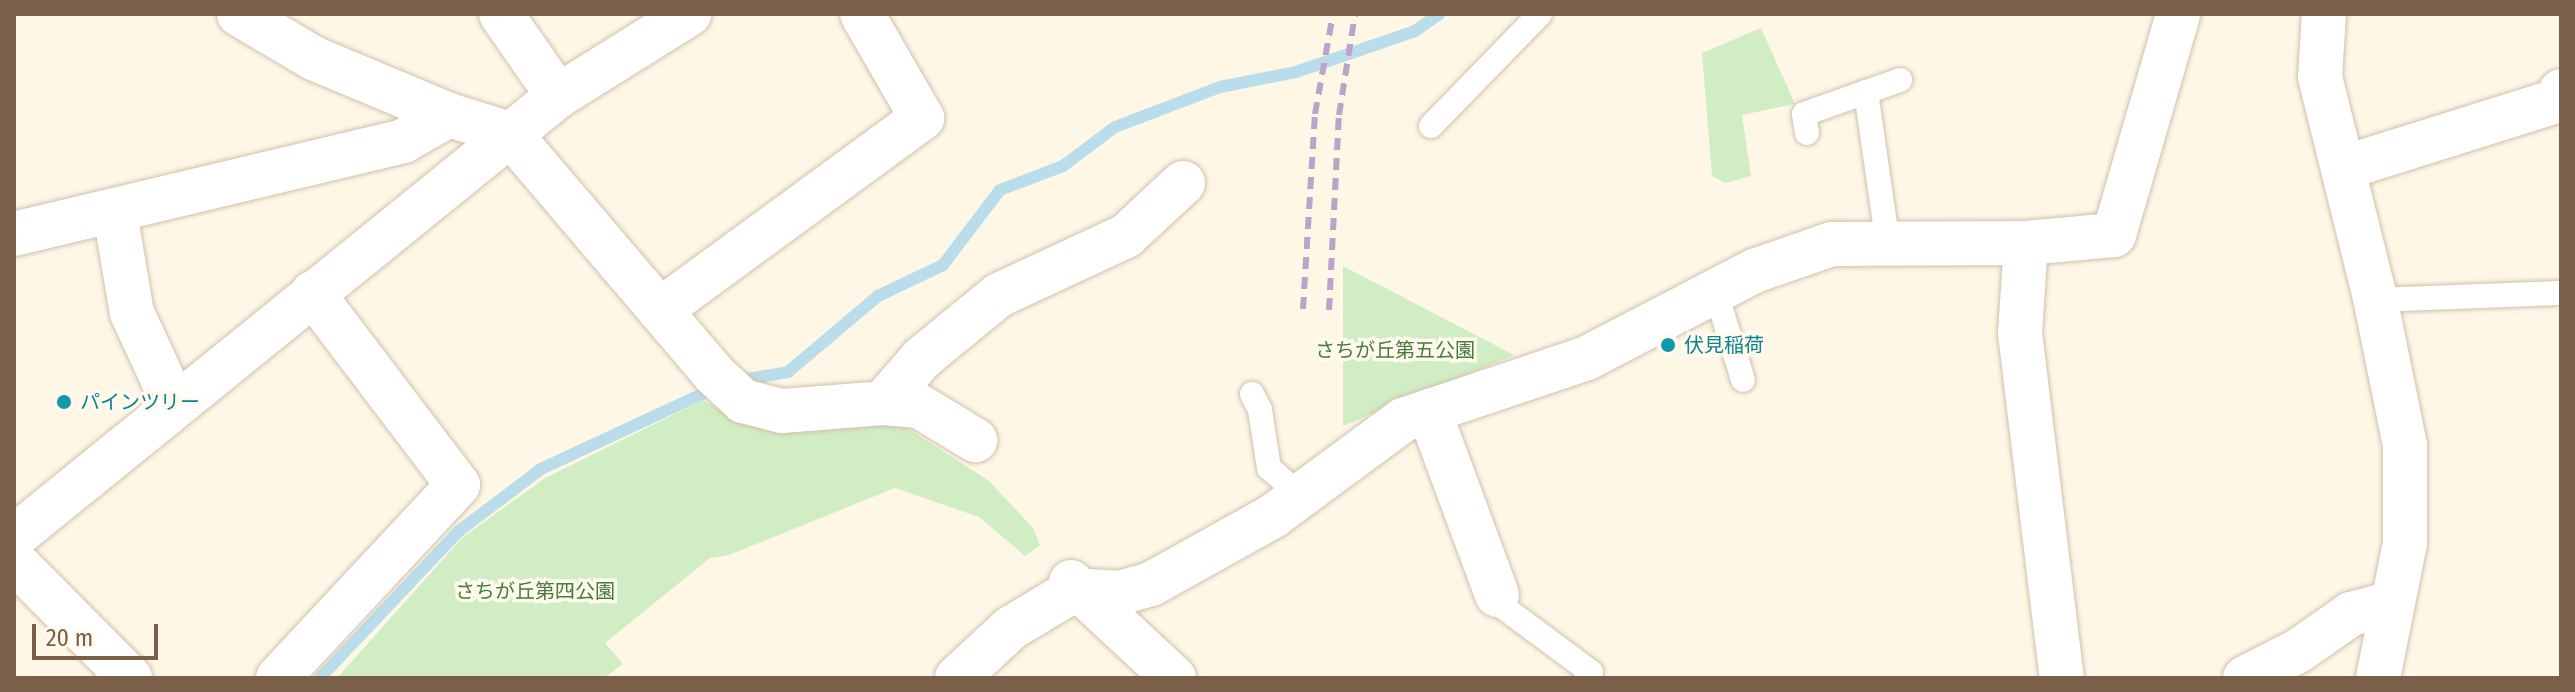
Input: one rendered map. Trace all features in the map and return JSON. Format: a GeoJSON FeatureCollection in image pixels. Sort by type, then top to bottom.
{"type":"FeatureCollection","features":[{"type":"Feature","properties":{"kind":"street"},"geometry":{"type":"LineString","coordinates":[[239,14],[313,58],[449,115],[510,134],[660,310],[743,401],[782,411],[883,403],[919,406],[975,440]]}},
{"type":"Feature","properties":{"kind":"street"},"geometry":{"type":"LineString","coordinates":[[501,14],[558,96]]}},
{"type":"Feature","properties":{"kind":"street"},"geometry":{"type":"LineString","coordinates":[[14,537],[558,96],[689,14]]}},
{"type":"Feature","properties":{"kind":"street"},"geometry":{"type":"LineString","coordinates":[[660,310],[922,118],[862,14]]}},
{"type":"Feature","properties":{"kind":"street"},"geometry":{"type":"LineString","coordinates":[[1070,581],[1120,593],[1151,584],[1301,496],[1403,420],[1587,358],[1715,290],[1832,244],[2026,243],[2114,235],[2178,14]]}},
{"type":"Feature","properties":{"kind":"street"},"geometry":{"type":"LineString","coordinates":[[2324,14],[2320,77],[2375,300],[2405,445],[2405,543],[2378,678]]}},
{"type":"Feature","properties":{"kind":"street"},"geometry":{"type":"LineString","coordinates":[[2343,168],[2560,100],[2561,91]]}},
{"type":"Feature","properties":{"kind":"street"},"geometry":{"type":"LineString","coordinates":[[14,234],[115,213],[403,141],[449,115]]}},
{"type":"Feature","properties":{"kind":"street"},"geometry":{"type":"LineString","coordinates":[[883,403],[922,358],[999,295],[1126,236],[1183,183]]}},
{"type":"Feature","properties":{"kind":"street"},"geometry":{"type":"LineString","coordinates":[[115,213],[132,313],[175,406]]}},
{"type":"Feature","properties":{"kind":"street"},"geometry":{"type":"LineString","coordinates":[[2026,243],[2020,333],[2062,678]]}},
{"type":"Feature","properties":{"kind":"street"},"geometry":{"type":"LineString","coordinates":[[278,678],[458,485],[312,293]]}},
{"type":"Feature","properties":{"kind":"street"},"geometry":{"type":"LineString","coordinates":[[1429,411],[1497,595]]}},
{"type":"Feature","properties":{"kind":"street"},"geometry":{"type":"LineString","coordinates":[[14,561],[130,678]]}},
{"type":"Feature","properties":{"kind":"street"},"geometry":{"type":"LineString","coordinates":[[957,678],[1011,628],[1070,581]]}},
{"type":"Feature","properties":{"kind":"street"},"geometry":{"type":"LineString","coordinates":[[1070,581],[1174,678]]}},
{"type":"Feature","properties":{"kind":"street"},"geometry":{"type":"LineString","coordinates":[[2245,678],[2298,651],[2351,614],[2393,603]]}},
{"type":"Feature","properties":{"kind":"lane"},"geometry":{"type":"LineString","coordinates":[[1431,126],[1540,14]]}},
{"type":"Feature","properties":{"kind":"lane"},"geometry":{"type":"LineString","coordinates":[[1807,133],[1804,114],[1900,80]]}},
{"type":"Feature","properties":{"kind":"lane"},"geometry":{"type":"LineString","coordinates":[[1866,92],[1888,244]]}},
{"type":"Feature","properties":{"kind":"lane"},"geometry":{"type":"LineString","coordinates":[[1715,290],[1743,380]]}},
{"type":"Feature","properties":{"kind":"lane"},"geometry":{"type":"LineString","coordinates":[[2375,300],[2561,293]]}},
{"type":"Feature","properties":{"kind":"lane"},"geometry":{"type":"LineString","coordinates":[[1252,394],[1260,410],[1269,468],[1301,496]]}},
{"type":"Feature","properties":{"kind":"lane"},"geometry":{"type":"LineString","coordinates":[[1497,595],[1503,607],[1591,672],[1586,678]]}},
{"type":"Feature","properties":{"kind":"green space"},"geometry":{"type":"Polygon","coordinates":[[[1761,28],[1795,104],[1742,115],[1751,176],[1725,183],[1712,176],[1702,53],[1761,28]]]}},
{"type":"Feature","properties":{"kind":"green space","name":"さちが丘第五公園"},"geometry":{"type":"Polygon","coordinates":[[[1343,266],[1514,355],[1343,426],[1343,266]]]}},
{"type":"Feature","properties":{"kind":"green space","name":"さちが丘第四公園"},"geometry":{"type":"Polygon","coordinates":[[[703,400],[731,416],[887,415],[989,481],[1033,528],[1040,545],[1025,556],[979,517],[895,488],[729,555],[710,558],[605,643],[623,664],[604,678],[337,678],[462,538],[545,478],[703,400]]]}},
{"type":"Feature","properties":{"kind":"waterway"},"geometry":{"type":"LineString","coordinates":[[736,381],[788,372],[878,296],[943,265],[1000,190],[1063,166],[1115,127],[1220,87],[1296,72],[1415,31],[1439,14]]}},
{"type":"Feature","properties":{"kind":"waterway"},"geometry":{"type":"LineString","coordinates":[[320,678],[459,531],[541,469],[715,388]]}},
{"type":"Feature","properties":{"kind":"railway"},"geometry":{"type":"LineString","coordinates":[[1303,309],[1315,114],[1333,14]]}},
{"type":"Feature","properties":{"kind":"railway"},"geometry":{"type":"LineString","coordinates":[[1329,310],[1339,115],[1355,14]]}},
{"type":"Feature","properties":{"kind":"place","name":"伏見稲荷"},"geometry":{"type":"Point","coordinates":[1668,345]}},
{"type":"Feature","properties":{"kind":"place","name":"パインツリー"},"geometry":{"type":"Point","coordinates":[64,402]}}]}
